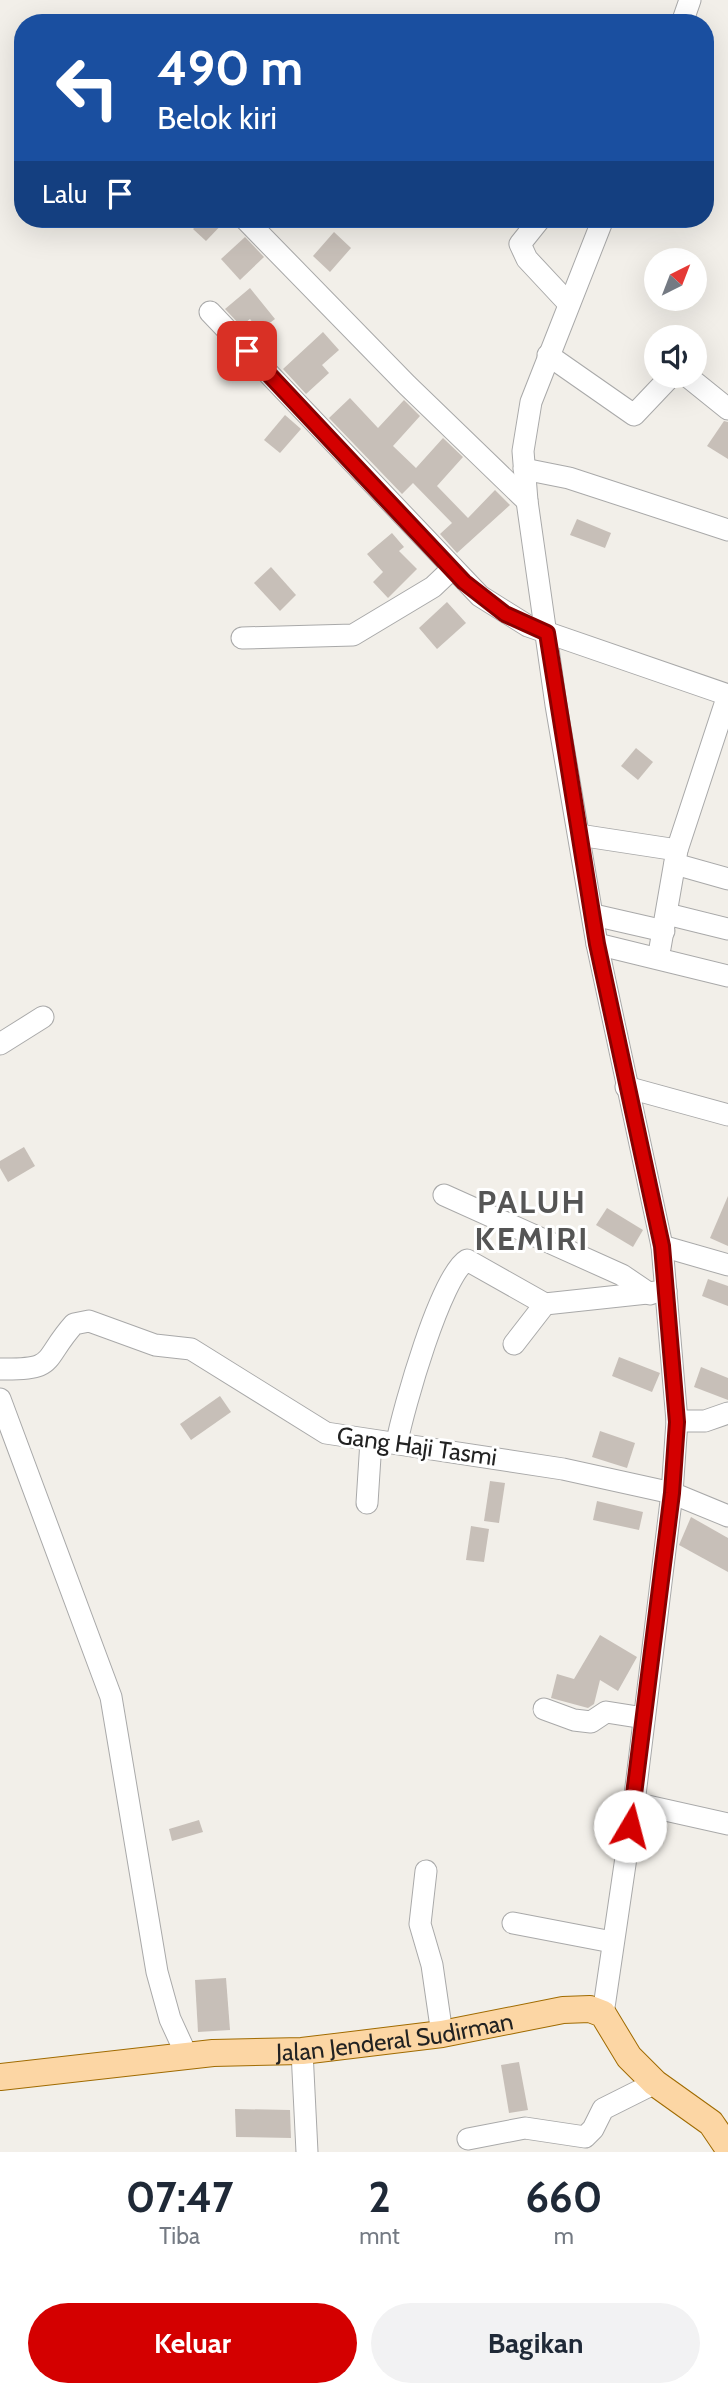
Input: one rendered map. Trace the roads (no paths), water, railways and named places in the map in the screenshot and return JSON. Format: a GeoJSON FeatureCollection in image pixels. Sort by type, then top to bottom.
{"type":"FeatureCollection","features":[{"type":"Feature","properties":{"kind":"main road","name":"Jalan Jenderal Sudirman"},"geometry":{"type":"LineString","coordinates":[[0,2077],[187,2056],[302,2051],[442,2034],[563,2010],[590,2009],[603,2014]]}},
{"type":"Feature","properties":{"kind":"main road"},"geometry":{"type":"LineString","coordinates":[[603,2014],[629,2057],[655,2083],[711,2123],[727,2142]]}},
{"type":"Feature","properties":{"kind":"street"},"geometry":{"type":"LineString","coordinates":[[255,228],[407,385],[527,501]]}},
{"type":"Feature","properties":{"kind":"street"},"geometry":{"type":"LineString","coordinates":[[533,228],[520,244],[527,259],[569,304]]}},
{"type":"Feature","properties":{"kind":"street"},"geometry":{"type":"LineString","coordinates":[[599,228],[548,355],[527,422],[524,469],[547,633],[597,944],[662,1246],[658,1293],[677,1422],[672,1493],[634,1803],[603,2014]]}},
{"type":"Feature","properties":{"kind":"street"},"geometry":{"type":"LineString","coordinates":[[210,312],[480,596],[505,614],[547,633],[728,695],[676,857],[663,931]]}},
{"type":"Feature","properties":{"kind":"street"},"geometry":{"type":"LineString","coordinates":[[548,355],[634,415],[660,388]]}},
{"type":"Feature","properties":{"kind":"street"},"geometry":{"type":"LineString","coordinates":[[702,388],[728,409]]}},
{"type":"Feature","properties":{"kind":"street"},"geometry":{"type":"LineString","coordinates":[[524,469],[569,478],[728,530]]}},
{"type":"Feature","properties":{"kind":"street"},"geometry":{"type":"LineString","coordinates":[[242,638],[353,635],[433,587],[453,568]]}},
{"type":"Feature","properties":{"kind":"street"},"geometry":{"type":"LineString","coordinates":[[579,835],[676,857],[728,879]]}},
{"type":"Feature","properties":{"kind":"street"},"geometry":{"type":"LineString","coordinates":[[594,915],[663,931],[728,929]]}},
{"type":"Feature","properties":{"kind":"street"},"geometry":{"type":"LineString","coordinates":[[597,944],[728,976]]}},
{"type":"Feature","properties":{"kind":"street"},"geometry":{"type":"LineString","coordinates":[[0,1044],[43,1017]]}},
{"type":"Feature","properties":{"kind":"street"},"geometry":{"type":"LineString","coordinates":[[626,1087],[728,1115]]}},
{"type":"Feature","properties":{"kind":"street"},"geometry":{"type":"LineString","coordinates":[[444,1195],[658,1293]]}},
{"type":"Feature","properties":{"kind":"street"},"geometry":{"type":"LineString","coordinates":[[662,1246],[728,1265]]}},
{"type":"Feature","properties":{"kind":"street"},"geometry":{"type":"LineString","coordinates":[[397,1442],[404,1406],[432,1327],[461,1264],[467,1261],[477,1264],[545,1304],[658,1293]]}},
{"type":"Feature","properties":{"kind":"street"},"geometry":{"type":"LineString","coordinates":[[514,1344],[545,1304]]}},
{"type":"Feature","properties":{"kind":"street","name":"Gang Haji Tasmi"},"geometry":{"type":"LineString","coordinates":[[0,1369],[29,1369],[46,1364],[74,1324],[89,1321],[155,1345],[191,1349],[326,1433],[563,1468],[672,1493],[728,1516]]}},
{"type":"Feature","properties":{"kind":"street"},"geometry":{"type":"LineString","coordinates":[[0,1399],[111,1697],[157,1972],[170,2019],[187,2056]]}},
{"type":"Feature","properties":{"kind":"street"},"geometry":{"type":"LineString","coordinates":[[677,1422],[705,1421],[728,1413]]}},
{"type":"Feature","properties":{"kind":"street"},"geometry":{"type":"LineString","coordinates":[[367,1503],[371,1441]]}},
{"type":"Feature","properties":{"kind":"street"},"geometry":{"type":"LineString","coordinates":[[544,1709],[575,1720],[591,1722],[606,1712],[644,1718]]}},
{"type":"Feature","properties":{"kind":"street"},"geometry":{"type":"LineString","coordinates":[[634,1803],[728,1824]]}},
{"type":"Feature","properties":{"kind":"street"},"geometry":{"type":"LineString","coordinates":[[426,1871],[420,1924],[432,1965],[442,2034]]}},
{"type":"Feature","properties":{"kind":"street"},"geometry":{"type":"LineString","coordinates":[[513,1923],[612,1942]]}},
{"type":"Feature","properties":{"kind":"street"},"geometry":{"type":"LineString","coordinates":[[302,2051],[307,2152]]}},
{"type":"Feature","properties":{"kind":"street"},"geometry":{"type":"LineString","coordinates":[[468,2138],[525,2128],[585,2137],[593,2129],[603,2109],[655,2083]]}},
{"type":"Feature","properties":{"kind":"district","name":"PALUH KEMIRI"},"geometry":{"type":"Point","coordinates":[532,1220]}}]}
